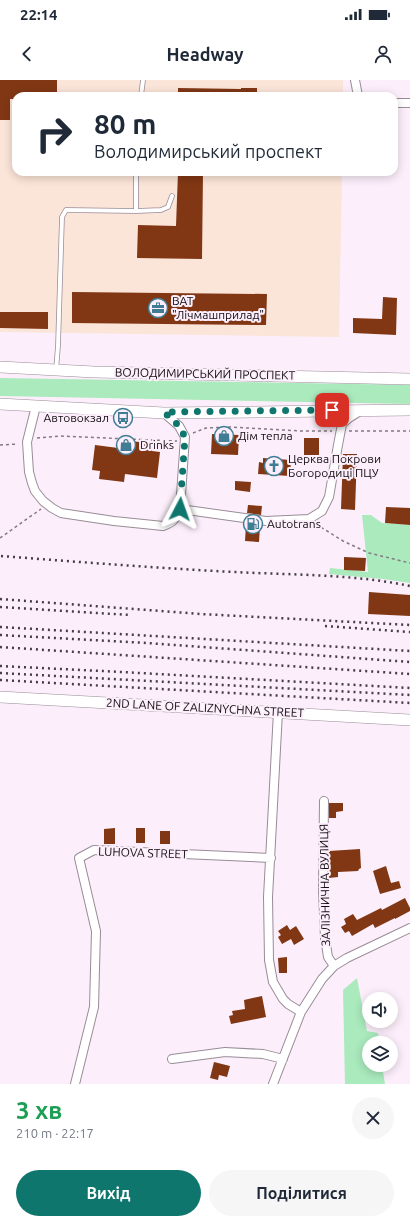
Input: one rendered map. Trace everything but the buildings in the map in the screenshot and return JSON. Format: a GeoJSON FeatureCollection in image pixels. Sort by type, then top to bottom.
{"type":"FeatureCollection","features":[{"type":"Feature","properties":{"kind":"main road","name":"ВОЛОДИМИРСЬКИЙ ПРОСПЕКТ"},"geometry":{"type":"LineString","coordinates":[[0,367],[94,372],[410,379]]}},
{"type":"Feature","properties":{"kind":"main road"},"geometry":{"type":"LineString","coordinates":[[0,404],[164,412],[410,410]]}},
{"type":"Feature","properties":{"kind":"main road","name":"2ND LANE OF ZALIZNYCHNA STREET"},"geometry":{"type":"LineString","coordinates":[[0,697],[410,720]]}},
{"type":"Feature","properties":{"kind":"street"},"geometry":{"type":"LineString","coordinates":[[356,80],[358,92]]}},
{"type":"Feature","properties":{"kind":"street"},"geometry":{"type":"LineString","coordinates":[[398,103],[410,103]]}},
{"type":"Feature","properties":{"kind":"street"},"geometry":{"type":"LineString","coordinates":[[36,406],[27,442],[29,472],[35,491],[43,501],[61,513],[114,521],[163,526],[176,519],[180,509],[185,437],[179,426],[164,412]]}},
{"type":"Feature","properties":{"kind":"street"},"geometry":{"type":"LineString","coordinates":[[180,509],[266,521],[309,519],[322,511],[329,497],[342,424],[361,410]]}},
{"type":"Feature","properties":{"kind":"street"},"geometry":{"type":"LineString","coordinates":[[278,712],[268,897],[269,960],[273,982],[283,999],[301,1012]]}},
{"type":"Feature","properties":{"kind":"street","name":"ЗАЛІЗНИЧНА ВУЛИЦЯ"},"geometry":{"type":"LineString","coordinates":[[324,801],[324,938],[328,957],[334,966]]}},
{"type":"Feature","properties":{"kind":"street","name":"LUHOVA STREET"},"geometry":{"type":"LineString","coordinates":[[75,1084],[94,1007],[96,931],[79,858],[94,850],[270,858]]}},
{"type":"Feature","properties":{"kind":"street"},"geometry":{"type":"LineString","coordinates":[[272,1084],[301,1012],[322,979],[334,966],[347,958],[410,928]]}},
{"type":"Feature","properties":{"kind":"street"},"geometry":{"type":"LineString","coordinates":[[172,1059],[225,1052],[263,1054],[283,1059]]}},
{"type":"Feature","properties":{"kind":"lane"},"geometry":{"type":"LineString","coordinates":[[142,92],[143,80]]}},
{"type":"Feature","properties":{"kind":"lane"},"geometry":{"type":"LineString","coordinates":[[136,176],[136,211]]}},
{"type":"Feature","properties":{"kind":"lane"},"geometry":{"type":"LineString","coordinates":[[56,370],[62,217],[66,210],[161,210],[168,207],[172,196]]}},
{"type":"Feature","properties":{"kind":"path"},"geometry":{"type":"LineString","coordinates":[[0,445],[16,444],[38,438],[60,436],[175,442],[206,428],[230,426],[302,431],[410,431]]}},
{"type":"Feature","properties":{"kind":"path"},"geometry":{"type":"LineString","coordinates":[[0,538],[47,504]]}},
{"type":"Feature","properties":{"kind":"path"},"geometry":{"type":"LineString","coordinates":[[309,519],[343,541],[369,553],[410,563]]}},
{"type":"Feature","properties":{"kind":"shaded area"},"geometry":{"type":"Polygon","coordinates":[[[0,80],[343,80],[343,92],[12,92],[12,176],[342,176],[339,337],[0,332],[0,80]]]}},
{"type":"Feature","properties":{"kind":"green space"},"geometry":{"type":"Polygon","coordinates":[[[0,378],[410,385],[410,404],[0,396],[0,378]]]}},
{"type":"Feature","properties":{"kind":"green space"},"geometry":{"type":"Polygon","coordinates":[[[362,515],[371,515],[382,523],[410,525],[410,583],[329,574],[330,568],[368,572],[362,515]]]}},
{"type":"Feature","properties":{"kind":"green space"},"geometry":{"type":"Polygon","coordinates":[[[357,978],[362,1004],[362,1028],[366,1028],[367,1031],[378,1033],[378,1036],[362,1036],[362,1072],[383,1072],[385,1084],[345,1084],[343,990],[357,978]]]}},
{"type":"Feature","properties":{"kind":"railway"},"geometry":{"type":"LineString","coordinates":[[1,556],[176,569],[345,577],[410,586]]}},
{"type":"Feature","properties":{"kind":"railway"},"geometry":{"type":"LineString","coordinates":[[0,599],[201,614],[410,625]]}},
{"type":"Feature","properties":{"kind":"railway"},"geometry":{"type":"LineString","coordinates":[[0,607],[130,615]]}},
{"type":"Feature","properties":{"kind":"railway"},"geometry":{"type":"LineString","coordinates":[[325,626],[410,632]]}},
{"type":"Feature","properties":{"kind":"railway"},"geometry":{"type":"LineString","coordinates":[[0,627],[410,651]]}},
{"type":"Feature","properties":{"kind":"railway"},"geometry":{"type":"LineString","coordinates":[[0,635],[147,643],[410,662]]}},
{"type":"Feature","properties":{"kind":"railway"},"geometry":{"type":"LineString","coordinates":[[0,647],[410,674]]}},
{"type":"Feature","properties":{"kind":"railway"},"geometry":{"type":"LineString","coordinates":[[0,666],[410,688]]}},
{"type":"Feature","properties":{"kind":"railway"},"geometry":{"type":"LineString","coordinates":[[0,673],[410,695]]}},
{"type":"Feature","properties":{"kind":"railway"},"geometry":{"type":"LineString","coordinates":[[0,680],[410,703]]}},
{"type":"Feature","properties":{"kind":"place","name":"ВАТ \"Лічмашприлад\""},"geometry":{"type":"Point","coordinates":[158,308]}},
{"type":"Feature","properties":{"kind":"place","name":"Автовокзал"},"geometry":{"type":"Point","coordinates":[123,418]}},
{"type":"Feature","properties":{"kind":"place","name":"Дім тепла"},"geometry":{"type":"Point","coordinates":[224,436]}},
{"type":"Feature","properties":{"kind":"place","name":"Drinks"},"geometry":{"type":"Point","coordinates":[126,445]}},
{"type":"Feature","properties":{"kind":"place","name":"Церква Покрови Богородиці ПЦУ"},"geometry":{"type":"Point","coordinates":[274,466]}},
{"type":"Feature","properties":{"kind":"place","name":"Autotrans"},"geometry":{"type":"Point","coordinates":[253,524]}},
{"type":"Feature","properties":{"kind":"route"},"geometry":{"type":"LineString","coordinates":[[180,509],[185,437],[179,426],[164,412],[332,410]]}}]}
